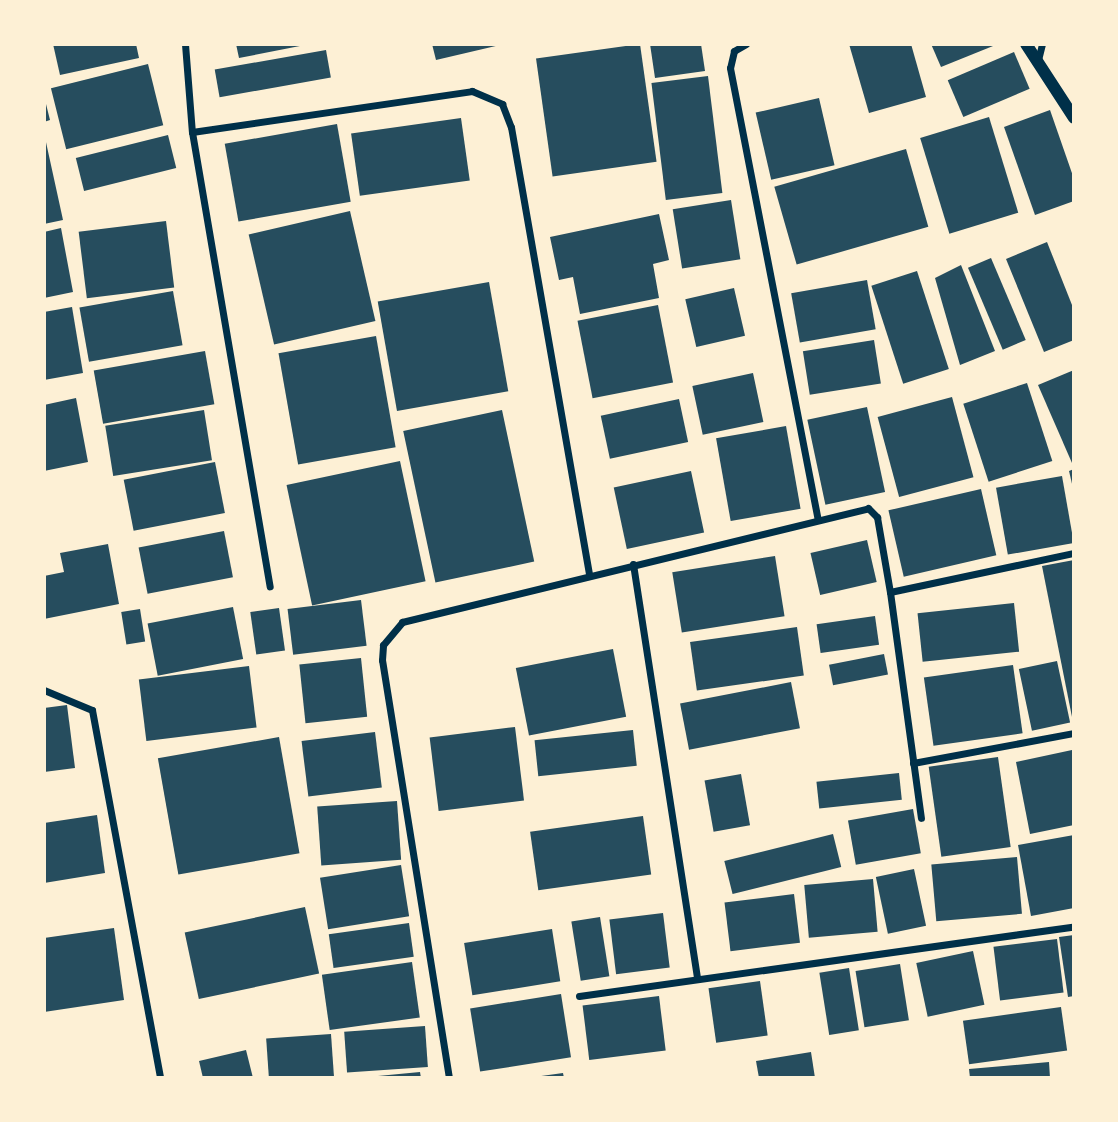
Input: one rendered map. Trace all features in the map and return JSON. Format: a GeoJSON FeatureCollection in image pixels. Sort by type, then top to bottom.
{"type":"FeatureCollection","features":[{"type":"Feature","properties":{"kind":"street"},"geometry":{"type":"LineString","coordinates":[[185,44],[192,132],[270,586]]}},
{"type":"Feature","properties":{"kind":"street"},"geometry":{"type":"LineString","coordinates":[[746,44],[734,51],[730,68],[818,520]]}},
{"type":"Feature","properties":{"kind":"street"},"geometry":{"type":"LineString","coordinates":[[1026,44],[1074,118]]}},
{"type":"Feature","properties":{"kind":"street"},"geometry":{"type":"LineString","coordinates":[[1038,61],[1042,44]]}},
{"type":"Feature","properties":{"kind":"street"},"geometry":{"type":"LineString","coordinates":[[192,132],[472,91],[502,104],[512,127],[590,575]]}},
{"type":"Feature","properties":{"kind":"street"},"geometry":{"type":"LineString","coordinates":[[449,1078],[383,645],[416,617],[818,520],[875,510],[890,592],[921,818]]}},
{"type":"Feature","properties":{"kind":"street"},"geometry":{"type":"LineString","coordinates":[[890,592],[1074,553]]}},
{"type":"Feature","properties":{"kind":"street"},"geometry":{"type":"LineString","coordinates":[[633,564],[697,979]]}},
{"type":"Feature","properties":{"kind":"street"},"geometry":{"type":"LineString","coordinates":[[44,690],[92,710],[160,1078]]}},
{"type":"Feature","properties":{"kind":"street"},"geometry":{"type":"LineString","coordinates":[[913,763],[1074,733]]}},
{"type":"Feature","properties":{"kind":"street"},"geometry":{"type":"LineString","coordinates":[[579,996],[1074,926]]}},
{"type":"Feature","properties":{"kind":"building"},"geometry":{"type":"Polygon","coordinates":[[[53,44],[136,44],[139,58],[60,75],[53,44]]]}},
{"type":"Feature","properties":{"kind":"building"},"geometry":{"type":"Polygon","coordinates":[[[236,44],[305,44],[305,45],[239,58],[236,44]]]}},
{"type":"Feature","properties":{"kind":"building"},"geometry":{"type":"Polygon","coordinates":[[[432,44],[500,44],[500,45],[436,60],[432,44]]]}},
{"type":"Feature","properties":{"kind":"building"},"geometry":{"type":"Polygon","coordinates":[[[640,44],[657,162],[553,176],[536,59],[640,44]]]}},
{"type":"Feature","properties":{"kind":"building"},"geometry":{"type":"Polygon","coordinates":[[[650,44],[701,44],[705,71],[655,78],[650,44]]]}},
{"type":"Feature","properties":{"kind":"building"},"geometry":{"type":"Polygon","coordinates":[[[849,44],[911,44],[926,97],[869,113],[849,44]]]}},
{"type":"Feature","properties":{"kind":"building"},"geometry":{"type":"Polygon","coordinates":[[[931,44],[998,44],[941,67],[931,44]]]}},
{"type":"Feature","properties":{"kind":"building"},"geometry":{"type":"Polygon","coordinates":[[[326,50],[331,78],[220,97],[215,70],[326,50]]]}},
{"type":"Feature","properties":{"kind":"building"},"geometry":{"type":"Polygon","coordinates":[[[1014,52],[1030,89],[963,117],[948,80],[1014,52]]]}},
{"type":"Feature","properties":{"kind":"building"},"geometry":{"type":"Polygon","coordinates":[[[148,64],[163,125],[66,149],[51,88],[148,64]]]}},
{"type":"Feature","properties":{"kind":"building"},"geometry":{"type":"Polygon","coordinates":[[[708,76],[722,193],[666,200],[651,83],[708,76]]]}},
{"type":"Feature","properties":{"kind":"building"},"geometry":{"type":"Polygon","coordinates":[[[819,98],[835,165],[771,180],[756,113],[819,98]]]}},
{"type":"Feature","properties":{"kind":"building"},"geometry":{"type":"Polygon","coordinates":[[[44,101],[50,120],[44,122],[44,101]]]}},
{"type":"Feature","properties":{"kind":"building"},"geometry":{"type":"Polygon","coordinates":[[[1050,110],[1074,179],[1074,201],[1035,215],[1004,127],[1050,110]]]}},
{"type":"Feature","properties":{"kind":"building"},"geometry":{"type":"Polygon","coordinates":[[[989,117],[1018,213],[949,234],[920,138],[989,117]]]}},
{"type":"Feature","properties":{"kind":"building"},"geometry":{"type":"Polygon","coordinates":[[[461,118],[470,180],[360,196],[351,133],[461,118]]]}},
{"type":"Feature","properties":{"kind":"building"},"geometry":{"type":"Polygon","coordinates":[[[337,124],[351,202],[238,222],[225,144],[337,124]]]}},
{"type":"Feature","properties":{"kind":"building"},"geometry":{"type":"Polygon","coordinates":[[[44,133],[63,220],[44,224],[44,133]]]}},
{"type":"Feature","properties":{"kind":"building"},"geometry":{"type":"Polygon","coordinates":[[[168,135],[176,168],[84,191],[76,158],[168,135]]]}},
{"type":"Feature","properties":{"kind":"building"},"geometry":{"type":"Polygon","coordinates":[[[906,149],[928,227],[797,265],[774,187],[906,149]]]}},
{"type":"Feature","properties":{"kind":"building"},"geometry":{"type":"Polygon","coordinates":[[[731,200],[740,259],[682,268],[673,209],[731,200]]]}},
{"type":"Feature","properties":{"kind":"building"},"geometry":{"type":"Polygon","coordinates":[[[350,211],[375,321],[274,344],[249,234],[350,211]]]}},
{"type":"Feature","properties":{"kind":"building"},"geometry":{"type":"Polygon","coordinates":[[[659,214],[669,260],[653,264],[659,298],[580,314],[573,277],[559,280],[550,237],[659,214]]]}},
{"type":"Feature","properties":{"kind":"building"},"geometry":{"type":"Polygon","coordinates":[[[166,221],[174,288],[87,298],[79,232],[166,221]]]}},
{"type":"Feature","properties":{"kind":"building"},"geometry":{"type":"Polygon","coordinates":[[[61,228],[73,292],[44,298],[44,232],[61,228]]]}},
{"type":"Feature","properties":{"kind":"building"},"geometry":{"type":"Polygon","coordinates":[[[1047,242],[1074,310],[1074,340],[1044,352],[1006,259],[1047,242]]]}},
{"type":"Feature","properties":{"kind":"building"},"geometry":{"type":"Polygon","coordinates":[[[991,258],[1026,340],[1003,350],[968,268],[991,258]]]}},
{"type":"Feature","properties":{"kind":"building"},"geometry":{"type":"Polygon","coordinates":[[[961,265],[995,351],[960,365],[935,278],[961,265]]]}},
{"type":"Feature","properties":{"kind":"building"},"geometry":{"type":"Polygon","coordinates":[[[917,271],[949,369],[903,384],[871,286],[917,271]]]}},
{"type":"Feature","properties":{"kind":"building"},"geometry":{"type":"Polygon","coordinates":[[[867,280],[876,329],[800,343],[791,293],[867,280]]]}},
{"type":"Feature","properties":{"kind":"building"},"geometry":{"type":"Polygon","coordinates":[[[489,282],[508,391],[397,411],[378,302],[489,282]]]}},
{"type":"Feature","properties":{"kind":"building"},"geometry":{"type":"Polygon","coordinates":[[[734,288],[745,336],[696,347],[685,299],[734,288]]]}},
{"type":"Feature","properties":{"kind":"building"},"geometry":{"type":"Polygon","coordinates":[[[173,291],[183,345],[89,362],[79,307],[173,291]]]}},
{"type":"Feature","properties":{"kind":"building"},"geometry":{"type":"Polygon","coordinates":[[[658,305],[673,383],[593,398],[578,321],[658,305]]]}},
{"type":"Feature","properties":{"kind":"building"},"geometry":{"type":"Polygon","coordinates":[[[72,307],[83,373],[44,380],[44,312],[72,307]]]}},
{"type":"Feature","properties":{"kind":"building"},"geometry":{"type":"Polygon","coordinates":[[[376,336],[396,447],[298,464],[279,353],[376,336]]]}},
{"type":"Feature","properties":{"kind":"building"},"geometry":{"type":"Polygon","coordinates":[[[874,340],[881,383],[810,395],[803,351],[874,340]]]}},
{"type":"Feature","properties":{"kind":"building"},"geometry":{"type":"Polygon","coordinates":[[[205,351],[214,404],[103,424],[94,371],[205,351]]]}},
{"type":"Feature","properties":{"kind":"building"},"geometry":{"type":"Polygon","coordinates":[[[1074,370],[1074,462],[1072,463],[1038,385],[1074,370]]]}},
{"type":"Feature","properties":{"kind":"building"},"geometry":{"type":"Polygon","coordinates":[[[753,373],[763,422],[703,435],[692,386],[753,373]]]}},
{"type":"Feature","properties":{"kind":"building"},"geometry":{"type":"Polygon","coordinates":[[[1027,383],[1052,461],[989,482],[963,404],[1027,383]]]}},
{"type":"Feature","properties":{"kind":"building"},"geometry":{"type":"Polygon","coordinates":[[[952,397],[973,477],[899,497],[878,417],[952,397]]]}},
{"type":"Feature","properties":{"kind":"building"},"geometry":{"type":"Polygon","coordinates":[[[76,398],[88,462],[44,471],[44,405],[76,398]]]}},
{"type":"Feature","properties":{"kind":"building"},"geometry":{"type":"Polygon","coordinates":[[[679,399],[688,442],[610,459],[601,416],[679,399]]]}},
{"type":"Feature","properties":{"kind":"building"},"geometry":{"type":"Polygon","coordinates":[[[867,407],[885,492],[825,505],[807,420],[867,407]]]}},
{"type":"Feature","properties":{"kind":"building"},"geometry":{"type":"Polygon","coordinates":[[[204,410],[212,460],[113,476],[105,426],[204,410]]]}},
{"type":"Feature","properties":{"kind":"building"},"geometry":{"type":"Polygon","coordinates":[[[502,410],[534,562],[435,583],[403,431],[502,410]]]}},
{"type":"Feature","properties":{"kind":"building"},"geometry":{"type":"Polygon","coordinates":[[[786,426],[801,509],[731,521],[716,438],[786,426]]]}},
{"type":"Feature","properties":{"kind":"building"},"geometry":{"type":"Polygon","coordinates":[[[400,461],[426,581],[312,605],[287,485],[400,461]]]}},
{"type":"Feature","properties":{"kind":"building"},"geometry":{"type":"Polygon","coordinates":[[[215,462],[225,513],[134,531],[124,480],[215,462]]]}},
{"type":"Feature","properties":{"kind":"building"},"geometry":{"type":"Polygon","coordinates":[[[1074,469],[1074,488],[1073,488],[1069,471],[1074,469]]]}},
{"type":"Feature","properties":{"kind":"building"},"geometry":{"type":"Polygon","coordinates":[[[691,471],[704,533],[627,549],[614,487],[691,471]]]}},
{"type":"Feature","properties":{"kind":"building"},"geometry":{"type":"Polygon","coordinates":[[[1062,476],[1074,543],[1008,555],[996,488],[1062,476]]]}},
{"type":"Feature","properties":{"kind":"building"},"geometry":{"type":"Polygon","coordinates":[[[981,489],[996,555],[904,577],[888,510],[981,489]]]}},
{"type":"Feature","properties":{"kind":"building"},"geometry":{"type":"Polygon","coordinates":[[[224,531],[233,577],[148,594],[139,548],[224,531]]]}},
{"type":"Feature","properties":{"kind":"building"},"geometry":{"type":"Polygon","coordinates":[[[867,540],[877,582],[820,595],[810,553],[867,540]]]}},
{"type":"Feature","properties":{"kind":"building"},"geometry":{"type":"Polygon","coordinates":[[[108,544],[119,604],[44,619],[44,576],[64,572],[60,553],[108,544]]]}},
{"type":"Feature","properties":{"kind":"building"},"geometry":{"type":"Polygon","coordinates":[[[775,556],[785,616],[682,633],[672,572],[775,556]]]}},
{"type":"Feature","properties":{"kind":"building"},"geometry":{"type":"Polygon","coordinates":[[[1074,560],[1074,717],[1072,717],[1042,566],[1074,560]]]}},
{"type":"Feature","properties":{"kind":"building"},"geometry":{"type":"Polygon","coordinates":[[[361,600],[367,646],[293,655],[288,609],[361,600]]]}},
{"type":"Feature","properties":{"kind":"building"},"geometry":{"type":"Polygon","coordinates":[[[1014,603],[1019,652],[923,662],[918,613],[1014,603]]]}},
{"type":"Feature","properties":{"kind":"building"},"geometry":{"type":"Polygon","coordinates":[[[233,607],[243,659],[158,676],[148,624],[233,607]]]}},
{"type":"Feature","properties":{"kind":"building"},"geometry":{"type":"Polygon","coordinates":[[[279,608],[285,651],[256,655],[250,612],[279,608]]]}},
{"type":"Feature","properties":{"kind":"building"},"geometry":{"type":"Polygon","coordinates":[[[140,609],[145,642],[126,645],[121,612],[140,609]]]}},
{"type":"Feature","properties":{"kind":"building"},"geometry":{"type":"Polygon","coordinates":[[[875,616],[879,645],[821,653],[817,624],[875,616]]]}},
{"type":"Feature","properties":{"kind":"building"},"geometry":{"type":"Polygon","coordinates":[[[797,627],[804,676],[697,691],[690,642],[797,627]]]}},
{"type":"Feature","properties":{"kind":"building"},"geometry":{"type":"Polygon","coordinates":[[[613,649],[626,717],[529,736],[516,668],[613,649]]]}},
{"type":"Feature","properties":{"kind":"building"},"geometry":{"type":"Polygon","coordinates":[[[884,654],[888,675],[833,685],[829,665],[884,654]]]}},
{"type":"Feature","properties":{"kind":"building"},"geometry":{"type":"Polygon","coordinates":[[[361,658],[367,717],[306,723],[299,664],[361,658]]]}},
{"type":"Feature","properties":{"kind":"building"},"geometry":{"type":"Polygon","coordinates":[[[1057,661],[1070,723],[1032,731],[1019,669],[1057,661]]]}},
{"type":"Feature","properties":{"kind":"building"},"geometry":{"type":"Polygon","coordinates":[[[1013,665],[1023,733],[933,746],[924,678],[1013,665]]]}},
{"type":"Feature","properties":{"kind":"building"},"geometry":{"type":"Polygon","coordinates":[[[249,666],[257,728],[146,741],[139,680],[249,666]]]}},
{"type":"Feature","properties":{"kind":"building"},"geometry":{"type":"Polygon","coordinates":[[[791,682],[800,728],[689,750],[680,704],[791,682]]]}},
{"type":"Feature","properties":{"kind":"building"},"geometry":{"type":"Polygon","coordinates":[[[67,705],[75,768],[44,772],[44,708],[67,705]]]}},
{"type":"Feature","properties":{"kind":"building"},"geometry":{"type":"Polygon","coordinates":[[[515,727],[524,800],[439,811],[430,737],[515,727]]]}},
{"type":"Feature","properties":{"kind":"building"},"geometry":{"type":"Polygon","coordinates":[[[633,730],[637,766],[538,776],[535,740],[633,730]]]}},
{"type":"Feature","properties":{"kind":"building"},"geometry":{"type":"Polygon","coordinates":[[[375,732],[382,788],[308,797],[302,741],[375,732]]]}},
{"type":"Feature","properties":{"kind":"building"},"geometry":{"type":"Polygon","coordinates":[[[279,737],[299,853],[178,875],[158,758],[279,737]]]}},
{"type":"Feature","properties":{"kind":"building"},"geometry":{"type":"Polygon","coordinates":[[[1072,750],[1074,825],[1030,834],[1016,762],[1072,750]]]}},
{"type":"Feature","properties":{"kind":"building"},"geometry":{"type":"Polygon","coordinates":[[[998,757],[1011,847],[941,857],[929,767],[998,757]]]}},
{"type":"Feature","properties":{"kind":"building"},"geometry":{"type":"Polygon","coordinates":[[[899,773],[902,800],[819,809],[816,782],[899,773]]]}},
{"type":"Feature","properties":{"kind":"building"},"geometry":{"type":"Polygon","coordinates":[[[741,774],[750,825],[714,832],[705,780],[741,774]]]}},
{"type":"Feature","properties":{"kind":"building"},"geometry":{"type":"Polygon","coordinates":[[[397,801],[401,860],[321,865],[317,807],[397,801]]]}},
{"type":"Feature","properties":{"kind":"building"},"geometry":{"type":"Polygon","coordinates":[[[913,809],[921,853],[856,865],[848,820],[913,809]]]}},
{"type":"Feature","properties":{"kind":"building"},"geometry":{"type":"Polygon","coordinates":[[[97,815],[105,873],[44,883],[44,823],[97,815]]]}},
{"type":"Feature","properties":{"kind":"building"},"geometry":{"type":"Polygon","coordinates":[[[643,816],[651,874],[538,890],[530,832],[643,816]]]}},
{"type":"Feature","properties":{"kind":"building"},"geometry":{"type":"Polygon","coordinates":[[[833,834],[841,867],[733,894],[724,861],[833,834]]]}},
{"type":"Feature","properties":{"kind":"building"},"geometry":{"type":"Polygon","coordinates":[[[1074,835],[1074,908],[1031,916],[1018,845],[1074,835]]]}},
{"type":"Feature","properties":{"kind":"building"},"geometry":{"type":"Polygon","coordinates":[[[1017,857],[1022,914],[936,921],[931,864],[1017,857]]]}},
{"type":"Feature","properties":{"kind":"building"},"geometry":{"type":"Polygon","coordinates":[[[401,865],[409,916],[328,929],[320,878],[401,865]]]}},
{"type":"Feature","properties":{"kind":"building"},"geometry":{"type":"Polygon","coordinates":[[[914,869],[926,926],[888,934],[876,877],[914,869]]]}},
{"type":"Feature","properties":{"kind":"building"},"geometry":{"type":"Polygon","coordinates":[[[873,879],[878,932],[809,938],[804,885],[873,879]]]}},
{"type":"Feature","properties":{"kind":"building"},"geometry":{"type":"Polygon","coordinates":[[[794,894],[800,943],[730,951],[725,903],[794,894]]]}},
{"type":"Feature","properties":{"kind":"building"},"geometry":{"type":"Polygon","coordinates":[[[305,907],[319,974],[199,999],[185,933],[305,907]]]}},
{"type":"Feature","properties":{"kind":"building"},"geometry":{"type":"Polygon","coordinates":[[[663,913],[670,968],[616,974],[609,920],[663,913]]]}},
{"type":"Feature","properties":{"kind":"building"},"geometry":{"type":"Polygon","coordinates":[[[600,917],[609,976],[581,981],[571,922],[600,917]]]}},
{"type":"Feature","properties":{"kind":"building"},"geometry":{"type":"Polygon","coordinates":[[[409,923],[414,957],[334,968],[329,934],[409,923]]]}},
{"type":"Feature","properties":{"kind":"building"},"geometry":{"type":"Polygon","coordinates":[[[114,928],[124,1000],[44,1012],[44,938],[114,928]]]}},
{"type":"Feature","properties":{"kind":"building"},"geometry":{"type":"Polygon","coordinates":[[[552,929],[560,981],[472,995],[464,943],[552,929]]]}},
{"type":"Feature","properties":{"kind":"building"},"geometry":{"type":"Polygon","coordinates":[[[1074,935],[1074,996],[1068,997],[1059,937],[1074,935]]]}},
{"type":"Feature","properties":{"kind":"building"},"geometry":{"type":"Polygon","coordinates":[[[1057,939],[1064,993],[1000,1000],[993,947],[1057,939]]]}},
{"type":"Feature","properties":{"kind":"building"},"geometry":{"type":"Polygon","coordinates":[[[973,951],[984,1005],[928,1017],[916,963],[973,951]]]}},
{"type":"Feature","properties":{"kind":"building"},"geometry":{"type":"Polygon","coordinates":[[[412,962],[420,1017],[330,1030],[322,975],[412,962]]]}},
{"type":"Feature","properties":{"kind":"building"},"geometry":{"type":"Polygon","coordinates":[[[900,964],[909,1020],[864,1027],[856,971],[900,964]]]}},
{"type":"Feature","properties":{"kind":"building"},"geometry":{"type":"Polygon","coordinates":[[[849,968],[859,1030],[829,1035],[819,973],[849,968]]]}},
{"type":"Feature","properties":{"kind":"building"},"geometry":{"type":"Polygon","coordinates":[[[760,981],[768,1035],[716,1043],[709,988],[760,981]]]}},
{"type":"Feature","properties":{"kind":"building"},"geometry":{"type":"Polygon","coordinates":[[[561,994],[571,1057],[480,1072],[470,1008],[561,994]]]}},
{"type":"Feature","properties":{"kind":"building"},"geometry":{"type":"Polygon","coordinates":[[[659,996],[666,1051],[589,1060],[583,1005],[659,996]]]}},
{"type":"Feature","properties":{"kind":"building"},"geometry":{"type":"Polygon","coordinates":[[[1061,1007],[1067,1051],[969,1064],[963,1021],[1061,1007]]]}},
{"type":"Feature","properties":{"kind":"building"},"geometry":{"type":"Polygon","coordinates":[[[425,1026],[428,1067],[347,1073],[344,1032],[425,1026]]]}},
{"type":"Feature","properties":{"kind":"building"},"geometry":{"type":"Polygon","coordinates":[[[331,1034],[334,1078],[269,1078],[266,1039],[331,1034]]]}},
{"type":"Feature","properties":{"kind":"building"},"geometry":{"type":"Polygon","coordinates":[[[246,1050],[253,1078],[203,1078],[199,1061],[246,1050]]]}},
{"type":"Feature","properties":{"kind":"building"},"geometry":{"type":"Polygon","coordinates":[[[811,1052],[815,1078],[759,1078],[756,1061],[811,1052]]]}},
{"type":"Feature","properties":{"kind":"building"},"geometry":{"type":"Polygon","coordinates":[[[1049,1062],[1050,1078],[970,1078],[969,1069],[1049,1062]]]}},
{"type":"Feature","properties":{"kind":"building"},"geometry":{"type":"Polygon","coordinates":[[[420,1072],[421,1078],[378,1076],[420,1072]]]}},
{"type":"Feature","properties":{"kind":"building"},"geometry":{"type":"Polygon","coordinates":[[[563,1073],[564,1078],[534,1077],[563,1073]]]}}]}
